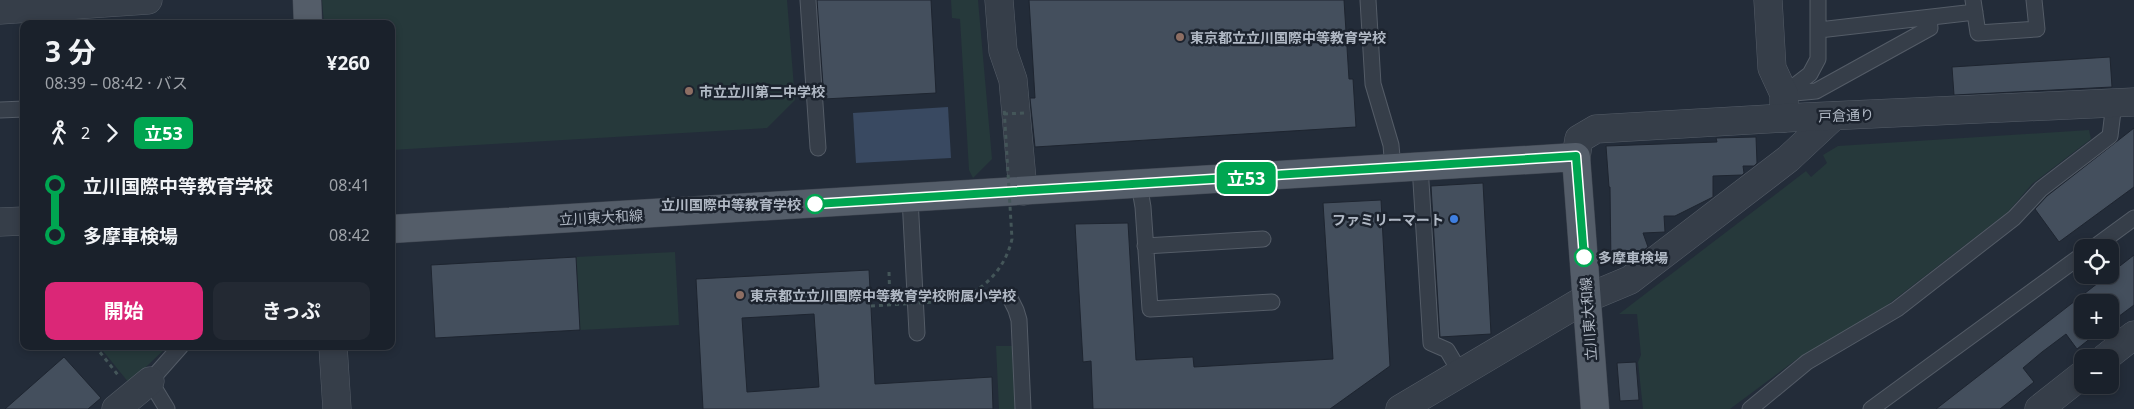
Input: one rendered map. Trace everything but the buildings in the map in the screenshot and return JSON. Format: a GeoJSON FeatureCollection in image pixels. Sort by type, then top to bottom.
{"type":"FeatureCollection","features":[{"type":"Feature","properties":{"kind":"main road"},"geometry":{"type":"LineString","coordinates":[[307,0],[308,20]]}},
{"type":"Feature","properties":{"kind":"main road","name":"立川東大和線"},"geometry":{"type":"LineString","coordinates":[[395,229],[1393,169],[1576,156],[1595,409]]}},
{"type":"Feature","properties":{"kind":"street"},"geometry":{"type":"LineString","coordinates":[[0,10],[148,0]]}},
{"type":"Feature","properties":{"kind":"street"},"geometry":{"type":"LineString","coordinates":[[999,0],[1003,51],[1013,80],[1023,191]]}},
{"type":"Feature","properties":{"kind":"street"},"geometry":{"type":"LineString","coordinates":[[1768,0],[1772,68],[1784,106]]}},
{"type":"Feature","properties":{"kind":"street","name":"戸倉通り"},"geometry":{"type":"LineString","coordinates":[[1576,156],[1579,139],[1596,129],[1784,106],[1834,116],[2124,102]]}},
{"type":"Feature","properties":{"kind":"street"},"geometry":{"type":"LineString","coordinates":[[1400,409],[1434,400],[1460,372],[1587,298],[1630,280],[1788,159],[1834,116]]}},
{"type":"Feature","properties":{"kind":"street"},"geometry":{"type":"LineString","coordinates":[[0,222],[20,221]]}},
{"type":"Feature","properties":{"kind":"street"},"geometry":{"type":"LineString","coordinates":[[2116,349],[2134,335]]}},
{"type":"Feature","properties":{"kind":"street"},"geometry":{"type":"LineString","coordinates":[[333,350],[337,409]]}},
{"type":"Feature","properties":{"kind":"street"},"geometry":{"type":"LineString","coordinates":[[2039,409],[2074,381]]}},
{"type":"Feature","properties":{"kind":"lane"},"geometry":{"type":"LineString","coordinates":[[808,0],[818,148]]}},
{"type":"Feature","properties":{"kind":"lane"},"geometry":{"type":"LineString","coordinates":[[1368,0],[1372,84],[1391,145],[1393,169]]}},
{"type":"Feature","properties":{"kind":"lane"},"geometry":{"type":"LineString","coordinates":[[1784,106],[1815,66],[1819,52],[1818,0]]}},
{"type":"Feature","properties":{"kind":"lane"},"geometry":{"type":"LineString","coordinates":[[1819,30],[1929,18],[1974,6],[1978,33],[2037,29],[2034,0]]}},
{"type":"Feature","properties":{"kind":"lane"},"geometry":{"type":"LineString","coordinates":[[1784,106],[1816,91],[1930,28],[1929,18]]}},
{"type":"Feature","properties":{"kind":"lane"},"geometry":{"type":"LineString","coordinates":[[1750,409],[1807,362],[1897,309],[2014,218],[2041,188],[2110,136],[2124,102]]}},
{"type":"Feature","properties":{"kind":"lane"},"geometry":{"type":"LineString","coordinates":[[0,110],[20,109]]}},
{"type":"Feature","properties":{"kind":"lane"},"geometry":{"type":"LineString","coordinates":[[1420,166],[1431,343],[1447,350],[1460,372]]}},
{"type":"Feature","properties":{"kind":"lane"},"geometry":{"type":"LineString","coordinates":[[1139,184],[1143,206],[1150,309],[1272,302]]}},
{"type":"Feature","properties":{"kind":"lane"},"geometry":{"type":"LineString","coordinates":[[910,198],[917,333]]}},
{"type":"Feature","properties":{"kind":"lane"},"geometry":{"type":"LineString","coordinates":[[2105,239],[2134,218]]}},
{"type":"Feature","properties":{"kind":"lane"},"geometry":{"type":"LineString","coordinates":[[1146,246],[1262,238]]}},
{"type":"Feature","properties":{"kind":"lane"},"geometry":{"type":"LineString","coordinates":[[1871,409],[2074,261]]}},
{"type":"Feature","properties":{"kind":"lane"},"geometry":{"type":"LineString","coordinates":[[1011,300],[1019,320],[1023,409]]}},
{"type":"Feature","properties":{"kind":"lane"},"geometry":{"type":"LineString","coordinates":[[167,409],[133,395],[177,350]]}},
{"type":"Feature","properties":{"kind":"path"},"geometry":{"type":"LineString","coordinates":[[871,306],[951,301],[962,298],[991,279],[1004,261],[1012,238],[1012,226],[1004,107]]}},
{"type":"Feature","properties":{"kind":"path"},"geometry":{"type":"LineString","coordinates":[[1004,114],[1025,113]]}},
{"type":"Feature","properties":{"kind":"path"},"geometry":{"type":"LineString","coordinates":[[889,272],[890,305]]}},
{"type":"Feature","properties":{"kind":"path"},"geometry":{"type":"LineString","coordinates":[[98,350],[133,395]]}},
{"type":"Feature","properties":{"kind":"shaded area"},"geometry":{"type":"Polygon","coordinates":[[[322,0],[787,0],[795,100],[767,128],[395,150],[395,20],[324,20],[322,0]]]}},
{"type":"Feature","properties":{"kind":"shaded area"},"geometry":{"type":"Polygon","coordinates":[[[951,0],[978,0],[992,159],[973,178],[969,170],[960,19],[952,18],[951,0]]]}},
{"type":"Feature","properties":{"kind":"shaded area"},"geometry":{"type":"Polygon","coordinates":[[[2089,130],[2091,139],[2032,184],[2008,212],[1873,316],[1797,359],[1730,409],[1643,409],[1638,362],[1641,355],[1637,314],[1619,314],[1806,171],[1811,177],[1827,163],[1823,155],[1838,146],[2089,130]]]}},
{"type":"Feature","properties":{"kind":"shaded area"},"geometry":{"type":"Polygon","coordinates":[[[675,252],[679,325],[580,330],[576,257],[675,252]]]}},
{"type":"Feature","properties":{"kind":"shaded area"},"geometry":{"type":"Polygon","coordinates":[[[996,346],[1012,346],[1015,409],[999,409],[996,346]]]}},
{"type":"Feature","properties":{"kind":"shaded area"},"geometry":{"type":"Polygon","coordinates":[[[102,350],[164,350],[129,383],[102,350]]]}},
{"type":"Feature","properties":{"kind":"water"},"geometry":{"type":"Polygon","coordinates":[[[948,107],[951,158],[856,163],[853,113],[948,107]]]}},
{"type":"Feature","properties":{"kind":"bus line","name":"立53"},"geometry":{"type":"LineString","coordinates":[[815,204],[1576,156],[1584,257]]}},
{"type":"Feature","properties":{"kind":"place","name":"東京都立立川国際中等教育学校"},"geometry":{"type":"Point","coordinates":[1180,37]}},
{"type":"Feature","properties":{"kind":"place","name":"市立立川第二中学校"},"geometry":{"type":"Point","coordinates":[689,91]}},
{"type":"Feature","properties":{"kind":"place","name":"立川国際中等教育学校"},"geometry":{"type":"Point","coordinates":[815,204]}},
{"type":"Feature","properties":{"kind":"place","name":"ファミリーマート"},"geometry":{"type":"Point","coordinates":[1454,219]}},
{"type":"Feature","properties":{"kind":"place","name":"多摩車検場"},"geometry":{"type":"Point","coordinates":[1584,257]}},
{"type":"Feature","properties":{"kind":"place","name":"東京都立立川国際中等教育学校附属小学校"},"geometry":{"type":"Point","coordinates":[740,295]}}]}
